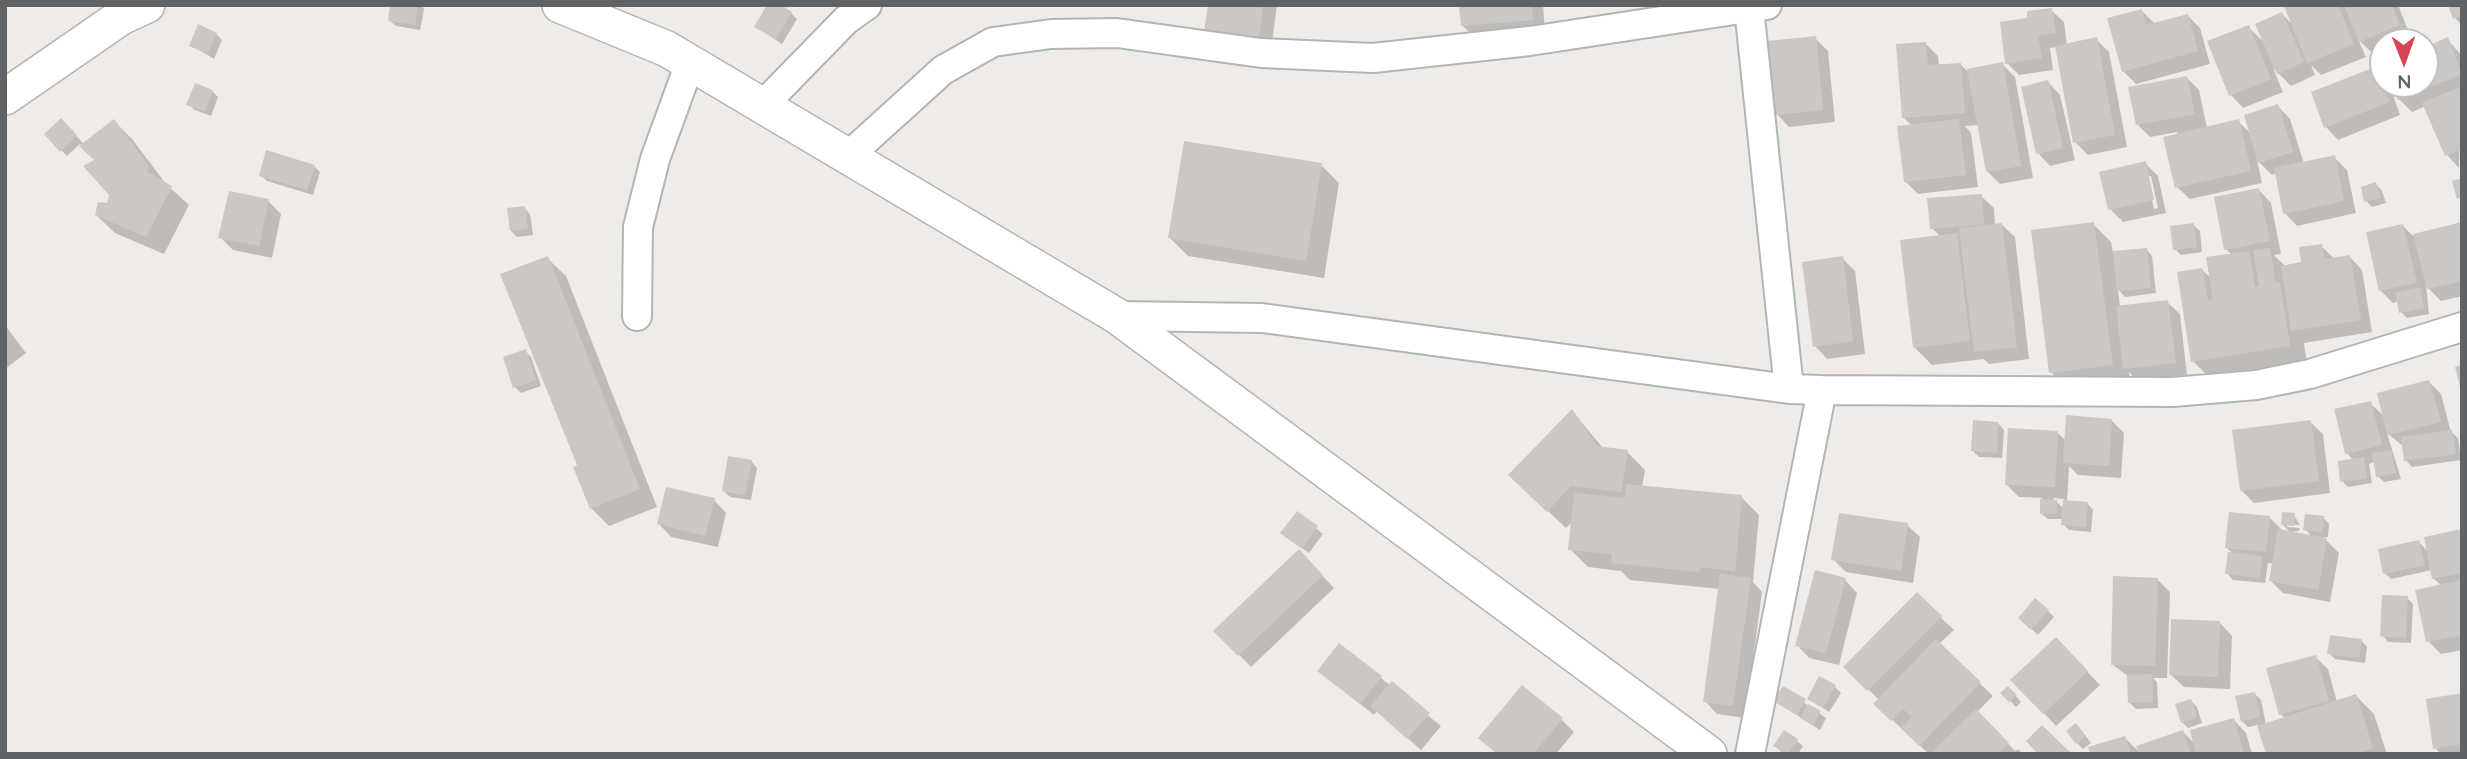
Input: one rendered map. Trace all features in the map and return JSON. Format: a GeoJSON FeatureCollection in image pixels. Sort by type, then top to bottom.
{"type":"FeatureCollection","features":[{"type":"Feature","properties":{"kind":"street"},"geometry":{"type":"LineString","coordinates":[[5,97],[121,17],[147,5]]}},
{"type":"Feature","properties":{"kind":"street"},"geometry":{"type":"LineString","coordinates":[[560,5],[667,49],[1118,316],[1709,754]]}},
{"type":"Feature","properties":{"kind":"street"},"geometry":{"type":"LineString","coordinates":[[762,106],[846,20],[867,5]]}},
{"type":"Feature","properties":{"kind":"street"},"geometry":{"type":"LineString","coordinates":[[847,157],[943,70],[993,42],[1051,34],[1117,33],[1261,53],[1373,58],[1530,41],[1758,7],[1789,389]]}},
{"type":"Feature","properties":{"kind":"street"},"geometry":{"type":"LineString","coordinates":[[638,316],[638,227],[654,159],[690,63]]}},
{"type":"Feature","properties":{"kind":"street"},"geometry":{"type":"LineString","coordinates":[[1118,316],[1262,318],[1789,389],[1822,390],[2173,392],[2256,385],[2310,374],[2462,327]]}},
{"type":"Feature","properties":{"kind":"street"},"geometry":{"type":"LineString","coordinates":[[1750,754],[1822,390]]}},
{"type":"Feature","properties":{"kind":"building"},"geometry":{"type":"Polygon","coordinates":[[[390,5],[418,5],[415,25],[388,21],[390,5]]]}},
{"type":"Feature","properties":{"kind":"building"},"geometry":{"type":"Polygon","coordinates":[[[767,5],[781,5],[792,12],[776,39],[754,27],[767,5]]]}},
{"type":"Feature","properties":{"kind":"building"},"geometry":{"type":"Polygon","coordinates":[[[1208,5],[1263,5],[1259,39],[1204,31],[1208,5]]]}},
{"type":"Feature","properties":{"kind":"building"},"geometry":{"type":"Polygon","coordinates":[[[1459,5],[1532,5],[1533,20],[1461,26],[1459,5]]]}},
{"type":"Feature","properties":{"kind":"building"},"geometry":{"type":"Polygon","coordinates":[[[2338,5],[2354,44],[2307,63],[2284,6],[2338,5]]]}},
{"type":"Feature","properties":{"kind":"building"},"geometry":{"type":"Polygon","coordinates":[[[2344,5],[2392,5],[2400,25],[2393,28],[2369,28],[2369,38],[2359,42],[2344,5]]]}},
{"type":"Feature","properties":{"kind":"building"},"geometry":{"type":"Polygon","coordinates":[[[2448,5],[2462,5],[2462,16],[2453,19],[2448,5]]]}},
{"type":"Feature","properties":{"kind":"building"},"geometry":{"type":"Polygon","coordinates":[[[2052,8],[2056,33],[2038,36],[2042,58],[2005,64],[2000,22],[2027,18],[2027,11],[2052,8]]]}},
{"type":"Feature","properties":{"kind":"building"},"geometry":{"type":"Polygon","coordinates":[[[2142,9],[2146,25],[2188,14],[2198,51],[2122,72],[2107,18],[2142,9]]]}},
{"type":"Feature","properties":{"kind":"building"},"geometry":{"type":"Polygon","coordinates":[[[2282,12],[2304,62],[2277,74],[2255,24],[2282,12]]]}},
{"type":"Feature","properties":{"kind":"building"},"geometry":{"type":"Polygon","coordinates":[[[198,24],[217,33],[208,54],[189,46],[198,24]]]}},
{"type":"Feature","properties":{"kind":"building"},"geometry":{"type":"Polygon","coordinates":[[[2249,25],[2271,79],[2229,96],[2207,41],[2249,25]]]}},
{"type":"Feature","properties":{"kind":"building"},"geometry":{"type":"Polygon","coordinates":[[[1816,36],[1823,110],[1775,115],[1767,41],[1816,36]]]}},
{"type":"Feature","properties":{"kind":"building"},"geometry":{"type":"Polygon","coordinates":[[[2097,37],[2115,135],[2073,143],[2055,46],[2097,37]]]}},
{"type":"Feature","properties":{"kind":"building"},"geometry":{"type":"Polygon","coordinates":[[[2448,37],[2462,74],[2439,83],[2439,41],[2448,37]]]}},
{"type":"Feature","properties":{"kind":"building"},"geometry":{"type":"Polygon","coordinates":[[[1926,42],[1928,65],[1961,63],[1965,113],[1902,118],[1896,44],[1926,42]]]}},
{"type":"Feature","properties":{"kind":"building"},"geometry":{"type":"Polygon","coordinates":[[[2003,62],[2021,166],[1986,172],[1967,69],[2003,62]]]}},
{"type":"Feature","properties":{"kind":"building"},"geometry":{"type":"Polygon","coordinates":[[[2369,69],[2369,98],[2387,98],[2389,102],[2324,128],[2311,92],[2369,69]]]}},
{"type":"Feature","properties":{"kind":"building"},"geometry":{"type":"Polygon","coordinates":[[[2187,76],[2195,114],[2136,125],[2128,87],[2187,76]]]}},
{"type":"Feature","properties":{"kind":"building"},"geometry":{"type":"Polygon","coordinates":[[[2048,80],[2063,148],[2036,154],[2021,87],[2048,80]]]}},
{"type":"Feature","properties":{"kind":"building"},"geometry":{"type":"Polygon","coordinates":[[[195,83],[213,90],[205,111],[186,105],[195,83]]]}},
{"type":"Feature","properties":{"kind":"building"},"geometry":{"type":"Polygon","coordinates":[[[2462,86],[2462,149],[2445,156],[2422,103],[2462,86]]]}},
{"type":"Feature","properties":{"kind":"building"},"geometry":{"type":"Polygon","coordinates":[[[2278,104],[2293,152],[2258,163],[2244,115],[2278,104]]]}},
{"type":"Feature","properties":{"kind":"building"},"geometry":{"type":"Polygon","coordinates":[[[61,118],[77,135],[60,152],[44,134],[61,118]]]}},
{"type":"Feature","properties":{"kind":"building"},"geometry":{"type":"Polygon","coordinates":[[[114,119],[148,165],[148,172],[172,186],[146,237],[95,215],[98,202],[107,203],[109,195],[83,166],[94,160],[79,146],[114,119]]]}},
{"type":"Feature","properties":{"kind":"building"},"geometry":{"type":"Polygon","coordinates":[[[1959,119],[1966,175],[1904,182],[1897,126],[1959,119]]]}},
{"type":"Feature","properties":{"kind":"building"},"geometry":{"type":"Polygon","coordinates":[[[2239,119],[2251,171],[2175,188],[2163,137],[2239,119]]]}},
{"type":"Feature","properties":{"kind":"building"},"geometry":{"type":"Polygon","coordinates":[[[1184,141],[1322,163],[1306,261],[1168,238],[1184,141]]]}},
{"type":"Feature","properties":{"kind":"building"},"geometry":{"type":"Polygon","coordinates":[[[266,150],[315,165],[307,190],[259,176],[266,150]]]}},
{"type":"Feature","properties":{"kind":"building"},"geometry":{"type":"Polygon","coordinates":[[[2335,155],[2344,201],[2283,214],[2274,168],[2335,155]]]}},
{"type":"Feature","properties":{"kind":"building"},"geometry":{"type":"Polygon","coordinates":[[[2146,161],[2154,200],[2108,210],[2099,172],[2146,161]]]}},
{"type":"Feature","properties":{"kind":"building"},"geometry":{"type":"Polygon","coordinates":[[[2462,178],[2462,197],[2457,199],[2452,181],[2462,178]]]}},
{"type":"Feature","properties":{"kind":"building"},"geometry":{"type":"Polygon","coordinates":[[[2376,182],[2381,198],[2364,202],[2361,187],[2376,182]]]}},
{"type":"Feature","properties":{"kind":"building"},"geometry":{"type":"Polygon","coordinates":[[[2259,188],[2270,241],[2224,250],[2214,197],[2259,188]]]}},
{"type":"Feature","properties":{"kind":"building"},"geometry":{"type":"Polygon","coordinates":[[[229,191],[269,199],[259,246],[218,238],[229,191]]]}},
{"type":"Feature","properties":{"kind":"building"},"geometry":{"type":"Polygon","coordinates":[[[1982,194],[1984,224],[1930,229],[1927,198],[1982,194]]]}},
{"type":"Feature","properties":{"kind":"building"},"geometry":{"type":"Polygon","coordinates":[[[525,206],[528,229],[510,231],[507,208],[525,206]]]}},
{"type":"Feature","properties":{"kind":"building"},"geometry":{"type":"Polygon","coordinates":[[[2094,222],[2113,365],[2049,373],[2031,230],[2094,222]]]}},
{"type":"Feature","properties":{"kind":"building"},"geometry":{"type":"Polygon","coordinates":[[[2462,222],[2462,281],[2427,289],[2413,234],[2462,222]]]}},
{"type":"Feature","properties":{"kind":"building"},"geometry":{"type":"Polygon","coordinates":[[[2002,223],[2017,347],[1974,352],[1959,228],[2002,223]]]}},
{"type":"Feature","properties":{"kind":"building"},"geometry":{"type":"Polygon","coordinates":[[[2194,223],[2197,247],[2173,250],[2170,226],[2194,223]]]}},
{"type":"Feature","properties":{"kind":"building"},"geometry":{"type":"Polygon","coordinates":[[[2403,224],[2417,283],[2379,291],[2366,232],[2403,224]]]}},
{"type":"Feature","properties":{"kind":"building"},"geometry":{"type":"Polygon","coordinates":[[[1957,233],[1970,341],[1913,348],[1900,240],[1957,233]]]}},
{"type":"Feature","properties":{"kind":"building"},"geometry":{"type":"Polygon","coordinates":[[[2322,244],[2325,259],[2350,255],[2361,320],[2291,331],[2281,266],[2301,262],[2299,247],[2322,244]]]}},
{"type":"Feature","properties":{"kind":"building"},"geometry":{"type":"Polygon","coordinates":[[[2147,248],[2151,288],[2117,291],[2113,251],[2147,248]]]}},
{"type":"Feature","properties":{"kind":"building"},"geometry":{"type":"Polygon","coordinates":[[[2270,248],[2276,283],[2280,283],[2290,346],[2191,362],[2177,272],[2202,268],[2208,301],[2213,300],[2206,257],[2249,251],[2255,287],[2259,286],[2253,250],[2270,248]]]}},
{"type":"Feature","properties":{"kind":"building"},"geometry":{"type":"Polygon","coordinates":[[[548,256],[640,489],[590,509],[573,467],[577,465],[500,274],[548,256]]]}},
{"type":"Feature","properties":{"kind":"building"},"geometry":{"type":"Polygon","coordinates":[[[1843,256],[1853,341],[1813,347],[1802,262],[1843,256]]]}},
{"type":"Feature","properties":{"kind":"building"},"geometry":{"type":"Polygon","coordinates":[[[2420,287],[2424,308],[2399,313],[2395,292],[2420,287]]]}},
{"type":"Feature","properties":{"kind":"building"},"geometry":{"type":"Polygon","coordinates":[[[2168,300],[2176,363],[2123,369],[2116,306],[2168,300]]]}},
{"type":"Feature","properties":{"kind":"building"},"geometry":{"type":"Polygon","coordinates":[[[526,349],[536,380],[513,388],[503,357],[526,349]]]}},
{"type":"Feature","properties":{"kind":"building"},"geometry":{"type":"Polygon","coordinates":[[[2462,365],[2462,391],[2461,391],[2455,367],[2462,365]]]}},
{"type":"Feature","properties":{"kind":"building"},"geometry":{"type":"Polygon","coordinates":[[[2429,380],[2441,422],[2387,435],[2377,393],[2429,380]]]}},
{"type":"Feature","properties":{"kind":"building"},"geometry":{"type":"Polygon","coordinates":[[[2371,401],[2382,445],[2345,454],[2334,409],[2371,401]]]}},
{"type":"Feature","properties":{"kind":"building"},"geometry":{"type":"Polygon","coordinates":[[[1572,409],[1597,446],[1628,450],[1621,492],[1571,486],[1547,512],[1508,475],[1572,409]]]}},
{"type":"Feature","properties":{"kind":"building"},"geometry":{"type":"Polygon","coordinates":[[[2066,415],[2112,419],[2109,466],[2063,463],[2066,415]]]}},
{"type":"Feature","properties":{"kind":"building"},"geometry":{"type":"Polygon","coordinates":[[[1973,420],[1998,422],[1997,453],[1971,451],[1973,420]]]}},
{"type":"Feature","properties":{"kind":"building"},"geometry":{"type":"Polygon","coordinates":[[[2311,420],[2319,481],[2240,491],[2232,430],[2311,420]]]}},
{"type":"Feature","properties":{"kind":"building"},"geometry":{"type":"Polygon","coordinates":[[[2008,428],[2058,431],[2055,487],[2005,485],[2008,428]]]}},
{"type":"Feature","properties":{"kind":"building"},"geometry":{"type":"Polygon","coordinates":[[[2452,430],[2456,454],[2404,461],[2401,437],[2452,430]]]}},
{"type":"Feature","properties":{"kind":"building"},"geometry":{"type":"Polygon","coordinates":[[[2391,450],[2396,473],[2376,477],[2372,453],[2391,450]]]}},
{"type":"Feature","properties":{"kind":"building"},"geometry":{"type":"Polygon","coordinates":[[[728,456],[752,460],[745,495],[722,491],[728,456]]]}},
{"type":"Feature","properties":{"kind":"building"},"geometry":{"type":"Polygon","coordinates":[[[2364,457],[2367,478],[2340,482],[2338,461],[2364,457]]]}},
{"type":"Feature","properties":{"kind":"building"},"geometry":{"type":"Polygon","coordinates":[[[1626,484],[1742,495],[1735,571],[1700,567],[1700,572],[1611,563],[1612,554],[1568,550],[1574,493],[1625,498],[1626,484]]]}},
{"type":"Feature","properties":{"kind":"building"},"geometry":{"type":"Polygon","coordinates":[[[666,487],[715,498],[705,536],[657,524],[666,487]]]}},
{"type":"Feature","properties":{"kind":"building"},"geometry":{"type":"Polygon","coordinates":[[[2040,499],[2057,500],[2056,514],[2040,514],[2040,499]]]}},
{"type":"Feature","properties":{"kind":"building"},"geometry":{"type":"Polygon","coordinates":[[[2063,500],[2088,502],[2086,527],[2061,525],[2063,500]]]}},
{"type":"Feature","properties":{"kind":"building"},"geometry":{"type":"Polygon","coordinates":[[[1297,511],[1318,526],[1302,549],[1280,533],[1297,511]]]}},
{"type":"Feature","properties":{"kind":"building"},"geometry":{"type":"Polygon","coordinates":[[[2229,512],[2270,516],[2266,552],[2225,548],[2229,512]]]}},
{"type":"Feature","properties":{"kind":"building"},"geometry":{"type":"Polygon","coordinates":[[[2282,512],[2295,513],[2294,526],[2281,525],[2282,512]]]}},
{"type":"Feature","properties":{"kind":"building"},"geometry":{"type":"Polygon","coordinates":[[[1839,513],[1908,523],[1901,571],[1831,560],[1839,513]]]}},
{"type":"Feature","properties":{"kind":"building"},"geometry":{"type":"Polygon","coordinates":[[[2305,514],[2324,516],[2322,532],[2303,530],[2305,514]]]}},
{"type":"Feature","properties":{"kind":"building"},"geometry":{"type":"Polygon","coordinates":[[[2278,529],[2327,538],[2318,590],[2269,581],[2278,529]]]}},
{"type":"Feature","properties":{"kind":"building"},"geometry":{"type":"Polygon","coordinates":[[[2462,529],[2462,573],[2432,579],[2424,537],[2462,529]]]}},
{"type":"Feature","properties":{"kind":"building"},"geometry":{"type":"Polygon","coordinates":[[[2419,540],[2425,565],[2383,574],[2378,549],[2419,540]]]}},
{"type":"Feature","properties":{"kind":"building"},"geometry":{"type":"Polygon","coordinates":[[[1299,549],[1323,575],[1238,656],[1213,631],[1299,549]]]}},
{"type":"Feature","properties":{"kind":"building"},"geometry":{"type":"Polygon","coordinates":[[[2228,552],[2262,556],[2260,578],[2225,574],[2228,552]]]}},
{"type":"Feature","properties":{"kind":"building"},"geometry":{"type":"Polygon","coordinates":[[[1815,570],[1846,578],[1826,653],[1795,646],[1815,570]]]}},
{"type":"Feature","properties":{"kind":"building"},"geometry":{"type":"Polygon","coordinates":[[[1720,574],[1751,578],[1733,706],[1703,702],[1720,574]]]}},
{"type":"Feature","properties":{"kind":"building"},"geometry":{"type":"Polygon","coordinates":[[[2113,576],[2158,578],[2155,666],[2111,665],[2113,576]]]}},
{"type":"Feature","properties":{"kind":"building"},"geometry":{"type":"Polygon","coordinates":[[[2462,580],[2462,635],[2426,642],[2415,590],[2462,580]]]}},
{"type":"Feature","properties":{"kind":"building"},"geometry":{"type":"Polygon","coordinates":[[[1917,592],[1942,616],[1867,691],[1843,667],[1917,592]]]}},
{"type":"Feature","properties":{"kind":"building"},"geometry":{"type":"Polygon","coordinates":[[[2382,595],[2408,596],[2406,638],[2380,636],[2382,595]]]}},
{"type":"Feature","properties":{"kind":"building"},"geometry":{"type":"Polygon","coordinates":[[[2035,598],[2049,610],[2031,630],[2018,618],[2035,598]]]}},
{"type":"Feature","properties":{"kind":"building"},"geometry":{"type":"Polygon","coordinates":[[[2171,619],[2220,621],[2218,677],[2169,675],[2171,619]]]}},
{"type":"Feature","properties":{"kind":"building"},"geometry":{"type":"Polygon","coordinates":[[[2330,635],[2362,639],[2359,658],[2327,654],[2330,635]]]}},
{"type":"Feature","properties":{"kind":"building"},"geometry":{"type":"Polygon","coordinates":[[[2056,637],[2088,671],[2043,714],[2010,680],[2056,637]]]}},
{"type":"Feature","properties":{"kind":"building"},"geometry":{"type":"Polygon","coordinates":[[[1936,639],[1981,682],[1919,746],[1901,728],[1912,717],[1903,709],[1891,721],[1873,704],[1936,639]]]}},
{"type":"Feature","properties":{"kind":"building"},"geometry":{"type":"Polygon","coordinates":[[[1339,643],[1382,676],[1360,704],[1317,671],[1339,643]]]}},
{"type":"Feature","properties":{"kind":"building"},"geometry":{"type":"Polygon","coordinates":[[[2316,655],[2329,701],[2279,715],[2266,668],[2316,655]]]}},
{"type":"Feature","properties":{"kind":"building"},"geometry":{"type":"Polygon","coordinates":[[[2152,674],[2153,702],[2128,703],[2127,675],[2152,674]]]}},
{"type":"Feature","properties":{"kind":"building"},"geometry":{"type":"Polygon","coordinates":[[[1819,676],[1836,685],[1823,708],[1807,699],[1819,676]]]}},
{"type":"Feature","properties":{"kind":"building"},"geometry":{"type":"Polygon","coordinates":[[[1392,681],[1430,713],[1407,739],[1370,706],[1392,681]]]}},
{"type":"Feature","properties":{"kind":"building"},"geometry":{"type":"Polygon","coordinates":[[[1522,685],[1563,718],[1533,754],[1497,754],[1478,738],[1522,685]]]}},
{"type":"Feature","properties":{"kind":"building"},"geometry":{"type":"Polygon","coordinates":[[[1783,686],[1806,699],[1797,715],[1773,701],[1783,686]]]}},
{"type":"Feature","properties":{"kind":"building"},"geometry":{"type":"Polygon","coordinates":[[[2008,686],[2017,695],[2009,702],[2000,693],[2008,686]]]}},
{"type":"Feature","properties":{"kind":"building"},"geometry":{"type":"Polygon","coordinates":[[[2255,692],[2260,717],[2241,722],[2235,696],[2255,692]]]}},
{"type":"Feature","properties":{"kind":"building"},"geometry":{"type":"Polygon","coordinates":[[[2462,693],[2462,744],[2433,749],[2426,699],[2462,693]]]}},
{"type":"Feature","properties":{"kind":"building"},"geometry":{"type":"Polygon","coordinates":[[[2356,694],[2373,748],[2354,754],[2266,754],[2257,726],[2356,694]]]}},
{"type":"Feature","properties":{"kind":"building"},"geometry":{"type":"Polygon","coordinates":[[[2191,699],[2197,717],[2181,723],[2175,704],[2191,699]]]}},
{"type":"Feature","properties":{"kind":"building"},"geometry":{"type":"Polygon","coordinates":[[[1808,704],[1821,711],[1813,725],[1800,718],[1808,704]]]}},
{"type":"Feature","properties":{"kind":"building"},"geometry":{"type":"Polygon","coordinates":[[[1976,709],[2009,743],[1998,754],[1930,754],[1976,709]]]}},
{"type":"Feature","properties":{"kind":"building"},"geometry":{"type":"Polygon","coordinates":[[[2234,718],[2244,754],[2196,754],[2190,730],[2234,718]]]}},
{"type":"Feature","properties":{"kind":"building"},"geometry":{"type":"Polygon","coordinates":[[[2076,723],[2086,736],[2076,744],[2066,731],[2076,723]]]}},
{"type":"Feature","properties":{"kind":"building"},"geometry":{"type":"Polygon","coordinates":[[[2042,725],[2072,754],[2038,754],[2026,741],[2042,725]]]}},
{"type":"Feature","properties":{"kind":"building"},"geometry":{"type":"Polygon","coordinates":[[[1784,730],[1798,739],[1788,754],[1773,746],[1784,730]]]}},
{"type":"Feature","properties":{"kind":"building"},"geometry":{"type":"Polygon","coordinates":[[[2183,730],[2191,754],[2139,754],[2136,746],[2183,730]]]}},
{"type":"Feature","properties":{"kind":"building"},"geometry":{"type":"Polygon","coordinates":[[[2125,736],[2131,754],[2090,754],[2088,747],[2125,736]]]}}]}
